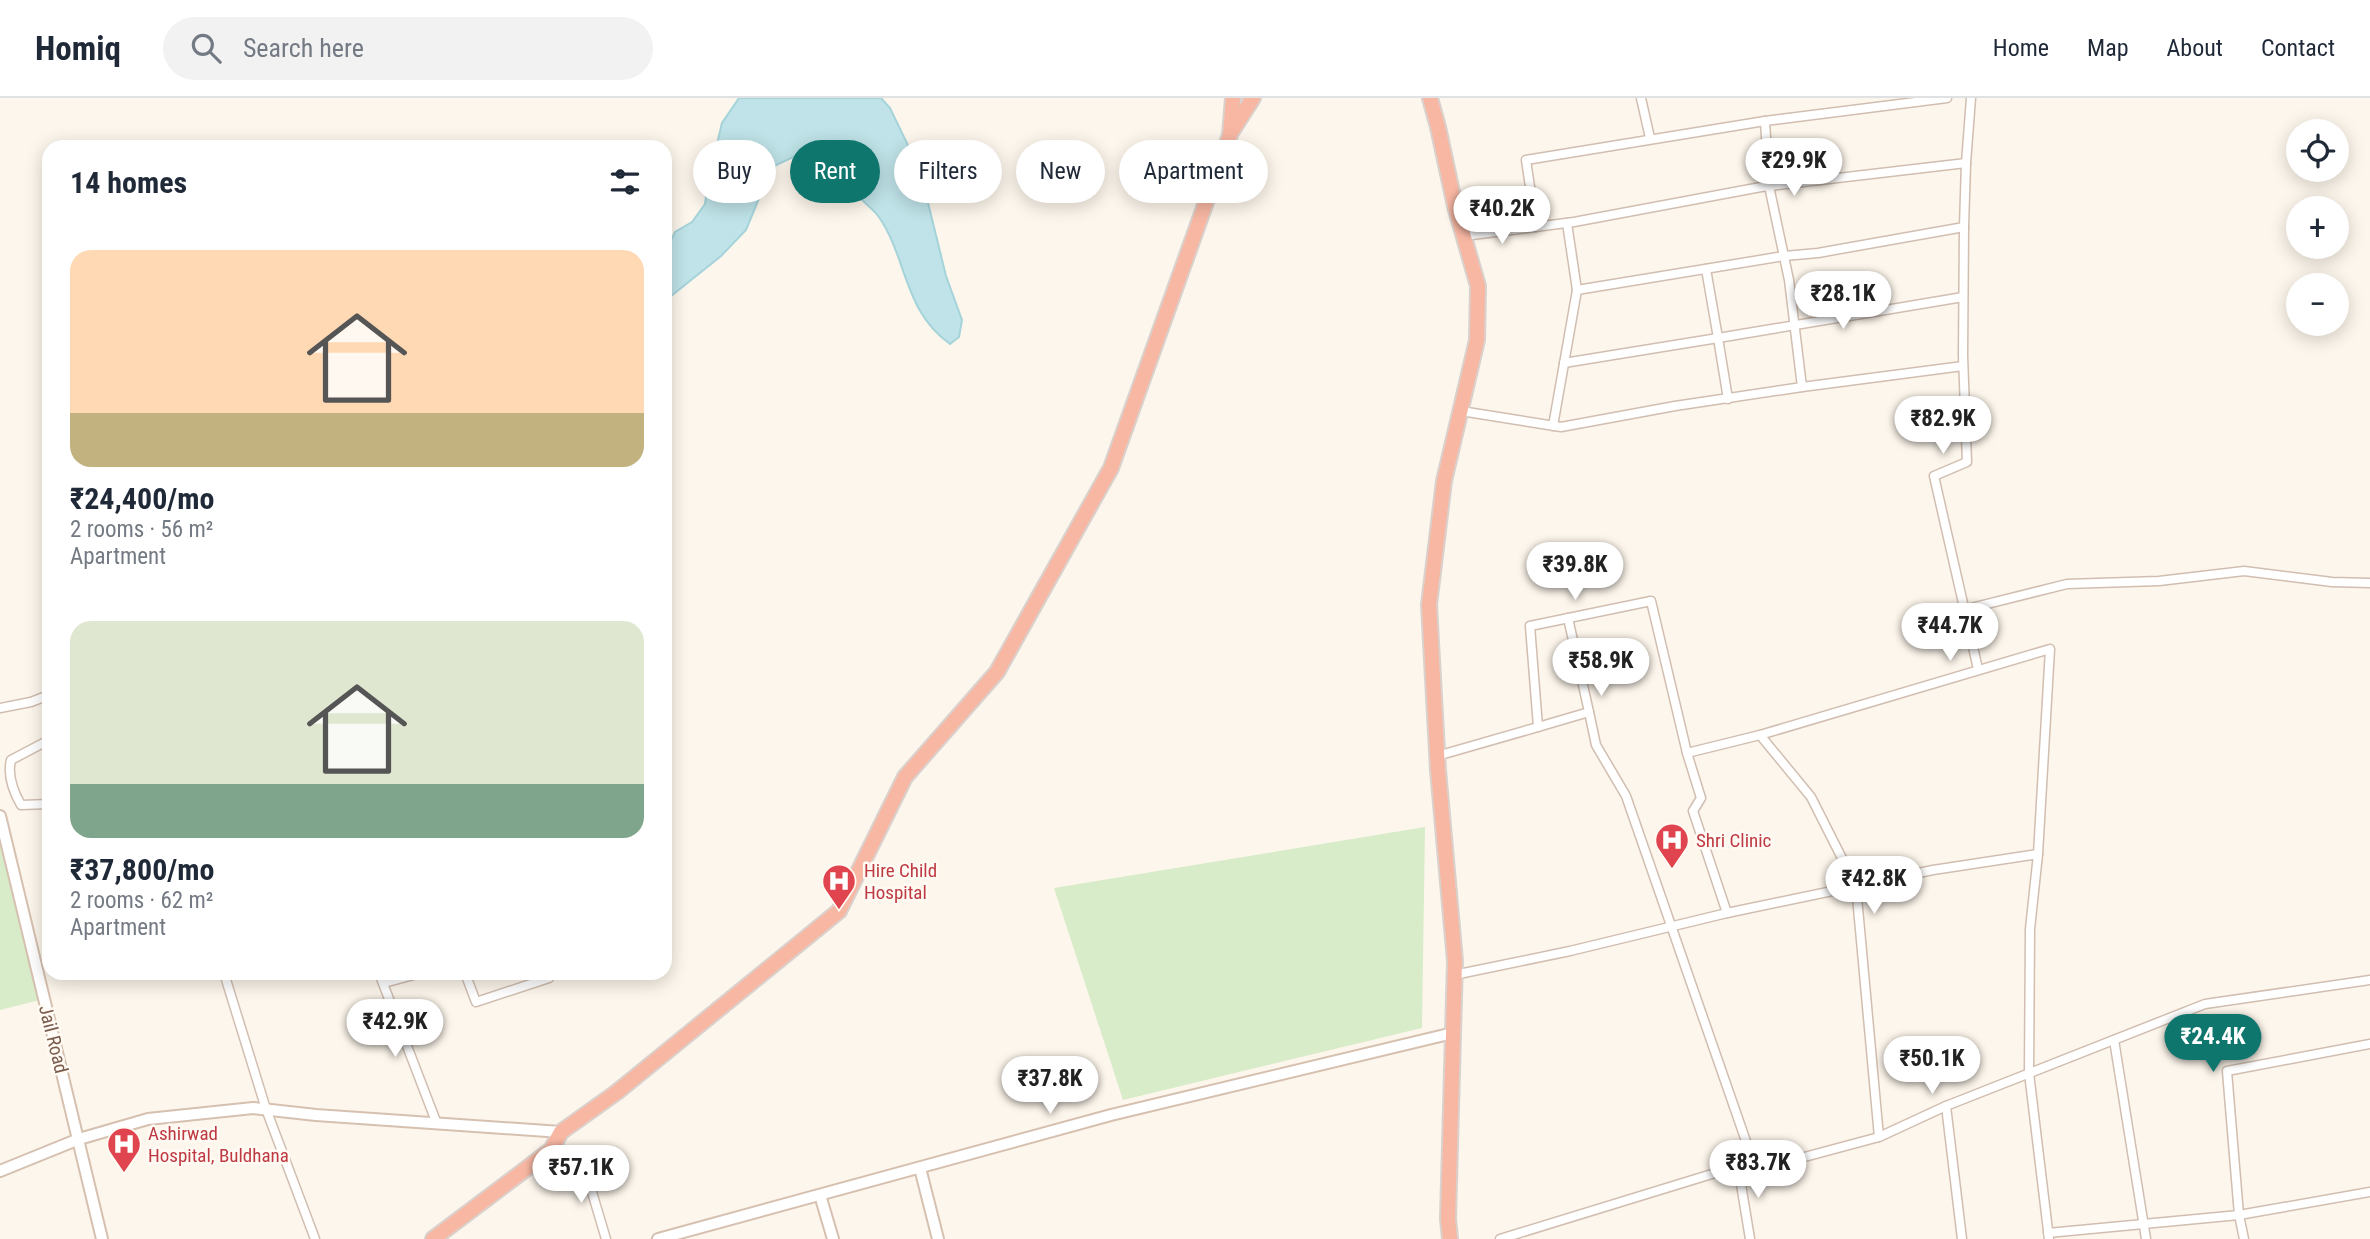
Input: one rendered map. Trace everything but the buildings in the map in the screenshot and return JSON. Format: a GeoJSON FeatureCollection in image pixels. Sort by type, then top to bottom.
{"type":"FeatureCollection","features":[{"type":"Feature","properties":{"kind":"highway"},"geometry":{"type":"LineString","coordinates":[[1230,135],[1233,98]]}},
{"type":"Feature","properties":{"kind":"highway"},"geometry":{"type":"LineString","coordinates":[[433,1239],[551,1150],[561,1132],[617,1092],[839,911],[905,777],[997,672],[1111,468],[1230,135],[1253,98]]}},
{"type":"Feature","properties":{"kind":"highway"},"geometry":{"type":"LineString","coordinates":[[1430,98],[1478,286],[1477,340],[1444,481],[1429,605],[1437,756],[1454,975],[1448,1219],[1450,1239]]}},
{"type":"Feature","properties":{"kind":"main road","name":"Jail Road"},"geometry":{"type":"LineString","coordinates":[[0,816],[102,1239]]}},
{"type":"Feature","properties":{"kind":"main road"},"geometry":{"type":"LineString","coordinates":[[658,1239],[1111,1115],[1453,1033]]}},
{"type":"Feature","properties":{"kind":"main road"},"geometry":{"type":"LineString","coordinates":[[0,1171],[79,1139],[148,1119],[253,1108],[561,1132]]}},
{"type":"Feature","properties":{"kind":"main road"},"geometry":{"type":"LineString","coordinates":[[920,1168],[938,1239]]}},
{"type":"Feature","properties":{"kind":"main road"},"geometry":{"type":"LineString","coordinates":[[820,1195],[833,1239]]}},
{"type":"Feature","properties":{"kind":"street"},"geometry":{"type":"LineString","coordinates":[[1641,98],[1650,138]]}},
{"type":"Feature","properties":{"kind":"street"},"geometry":{"type":"LineString","coordinates":[[1535,227],[1526,160],[1765,121],[1947,98]]}},
{"type":"Feature","properties":{"kind":"street"},"geometry":{"type":"LineString","coordinates":[[1971,98],[1966,163],[1963,297],[1967,462],[1934,476],[1978,669]]}},
{"type":"Feature","properties":{"kind":"street"},"geometry":{"type":"LineString","coordinates":[[1765,121],[1769,186],[1784,256],[1802,387]]}},
{"type":"Feature","properties":{"kind":"street"},"geometry":{"type":"LineString","coordinates":[[1464,236],[1567,222],[1769,186],[1966,163]]}},
{"type":"Feature","properties":{"kind":"street"},"geometry":{"type":"LineString","coordinates":[[1553,426],[1577,290],[1567,222]]}},
{"type":"Feature","properties":{"kind":"street"},"geometry":{"type":"LineString","coordinates":[[1577,290],[1784,256],[1818,253],[1964,227]]}},
{"type":"Feature","properties":{"kind":"street"},"geometry":{"type":"LineString","coordinates":[[1706,269],[1728,398]]}},
{"type":"Feature","properties":{"kind":"street"},"geometry":{"type":"LineString","coordinates":[[1564,363],[1963,297]]}},
{"type":"Feature","properties":{"kind":"street"},"geometry":{"type":"LineString","coordinates":[[1461,411],[1561,427],[1728,398],[1963,366]]}},
{"type":"Feature","properties":{"kind":"street"},"geometry":{"type":"LineString","coordinates":[[1963,610],[2067,584],[2159,581],[2244,570],[2332,582],[2370,583]]}},
{"type":"Feature","properties":{"kind":"street"},"geometry":{"type":"LineString","coordinates":[[1538,727],[1530,626],[1651,601],[1687,753],[1701,798],[1693,811],[1727,913]]}},
{"type":"Feature","properties":{"kind":"street"},"geometry":{"type":"LineString","coordinates":[[1568,618],[1596,745],[1626,796],[1756,1170]]}},
{"type":"Feature","properties":{"kind":"street"},"geometry":{"type":"LineString","coordinates":[[1687,753],[1760,735],[2050,649],[2038,854],[2030,929],[2029,1073],[2049,1236],[2239,1215],[2370,1192]]}},
{"type":"Feature","properties":{"kind":"street"},"geometry":{"type":"LineString","coordinates":[[0,708],[42,698]]}},
{"type":"Feature","properties":{"kind":"street"},"geometry":{"type":"LineString","coordinates":[[1437,756],[1589,712]]}},
{"type":"Feature","properties":{"kind":"street"},"geometry":{"type":"LineString","coordinates":[[1760,735],[1811,797],[1856,886],[1879,1137]]}},
{"type":"Feature","properties":{"kind":"street"},"geometry":{"type":"LineString","coordinates":[[42,744],[11,760],[8,771],[21,805],[42,804]]}},
{"type":"Feature","properties":{"kind":"street"},"geometry":{"type":"LineString","coordinates":[[1454,975],[1727,913],[1933,870],[2038,854]]}},
{"type":"Feature","properties":{"kind":"street"},"geometry":{"type":"LineString","coordinates":[[226,980],[267,1110],[315,1239]]}},
{"type":"Feature","properties":{"kind":"street"},"geometry":{"type":"LineString","coordinates":[[382,980],[437,1124]]}},
{"type":"Feature","properties":{"kind":"street"},"geometry":{"type":"LineString","coordinates":[[384,983],[395,980]]}},
{"type":"Feature","properties":{"kind":"street"},"geometry":{"type":"LineString","coordinates":[[468,980],[476,1002],[543,980]]}},
{"type":"Feature","properties":{"kind":"street"},"geometry":{"type":"LineString","coordinates":[[1500,1239],[1531,1234],[1738,1166],[1756,1170],[1879,1137],[1946,1106],[2205,1004],[2370,980]]}},
{"type":"Feature","properties":{"kind":"street"},"geometry":{"type":"LineString","coordinates":[[2114,1040],[2146,1239]]}},
{"type":"Feature","properties":{"kind":"street"},"geometry":{"type":"LineString","coordinates":[[2244,1239],[2239,1215],[2227,1071],[2370,1044]]}},
{"type":"Feature","properties":{"kind":"street"},"geometry":{"type":"LineString","coordinates":[[1946,1106],[1962,1239]]}},
{"type":"Feature","properties":{"kind":"street"},"geometry":{"type":"LineString","coordinates":[[583,1162],[606,1239]]}},
{"type":"Feature","properties":{"kind":"street"},"geometry":{"type":"LineString","coordinates":[[1738,1166],[1750,1239]]}},
{"type":"Feature","properties":{"kind":"green space"},"geometry":{"type":"Polygon","coordinates":[[[1425,827],[1422,1028],[1123,1100],[1054,888],[1425,827]]]}},
{"type":"Feature","properties":{"kind":"green space"},"geometry":{"type":"Polygon","coordinates":[[[0,833],[40,1000],[0,1010],[0,833]]]}},
{"type":"Feature","properties":{"kind":"water"},"geometry":{"type":"Polygon","coordinates":[[[739,98],[881,98],[890,108],[905,140],[894,140],[894,203],[928,203],[946,276],[962,320],[959,337],[950,344],[923,316],[888,233],[879,217],[866,203],[880,203],[880,140],[790,140],[790,159],[776,165],[776,140],[718,140],[722,123],[739,98]]]}},
{"type":"Feature","properties":{"kind":"water"},"geometry":{"type":"Polygon","coordinates":[[[757,203],[746,230],[721,256],[672,295],[672,238],[675,232],[692,222],[705,204],[757,203]]]}},
{"type":"Feature","properties":{"kind":"place","name":"Shri Clinic"},"geometry":{"type":"Point","coordinates":[1672,870]}},
{"type":"Feature","properties":{"kind":"place","name":"Hire Child Hospital"},"geometry":{"type":"Point","coordinates":[839,911]}},
{"type":"Feature","properties":{"kind":"place","name":"Ashirwad Hospital, Buldhana"},"geometry":{"type":"Point","coordinates":[124,1174]}}]}
